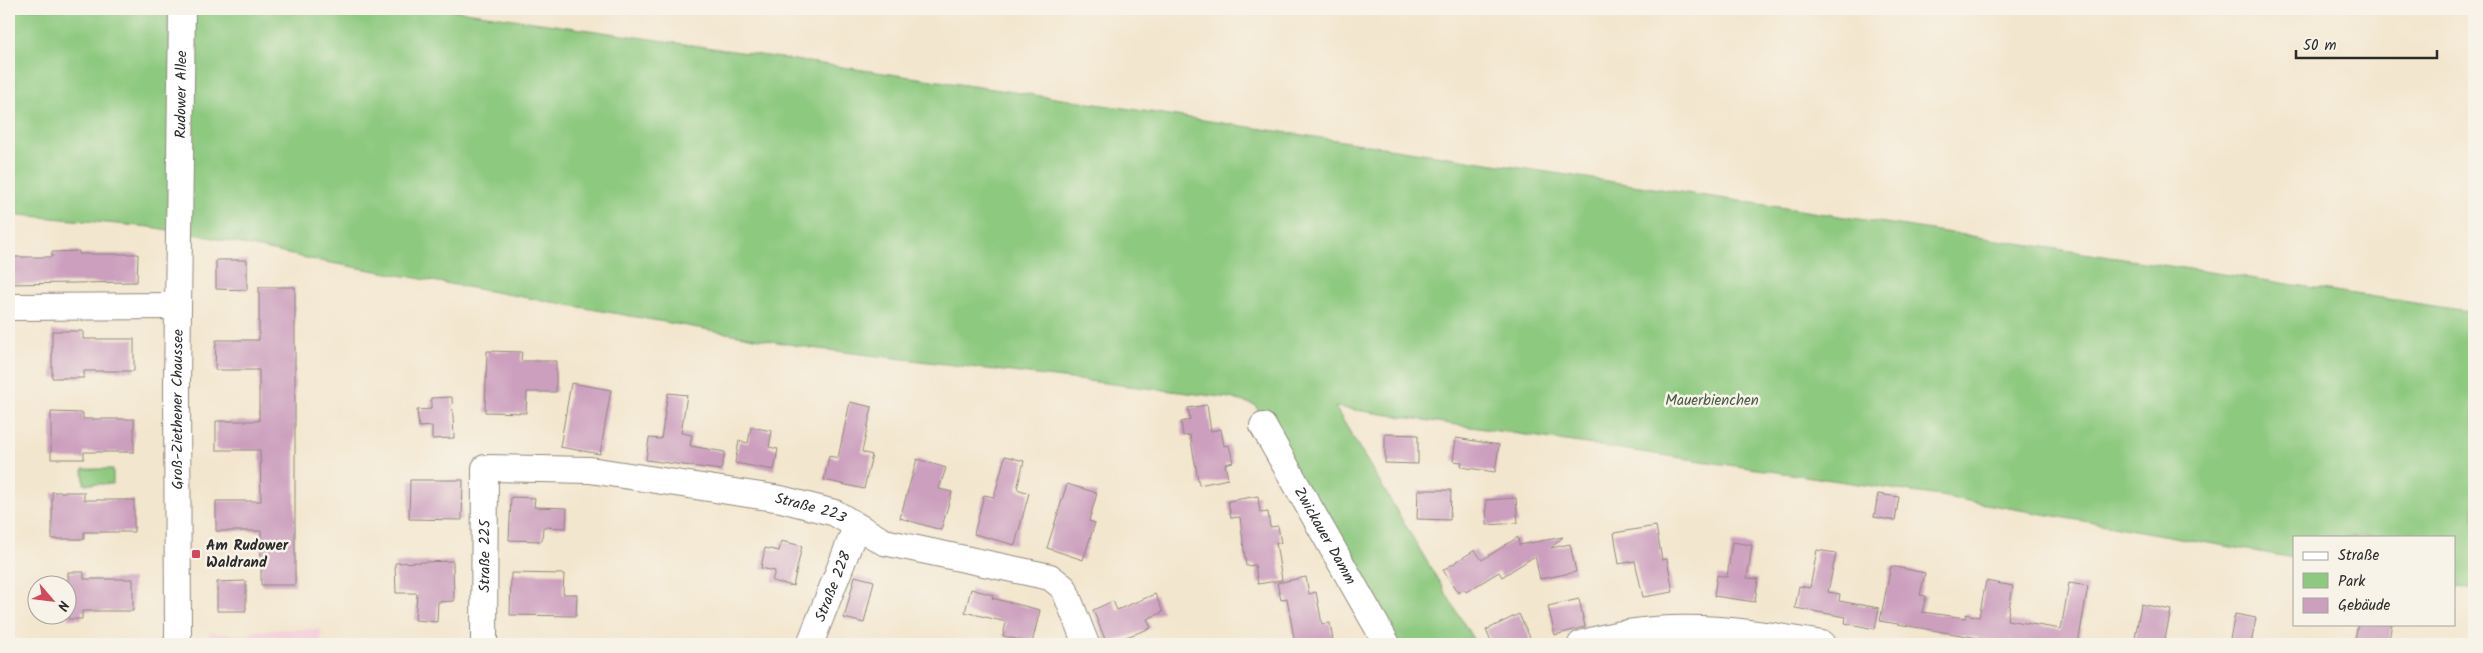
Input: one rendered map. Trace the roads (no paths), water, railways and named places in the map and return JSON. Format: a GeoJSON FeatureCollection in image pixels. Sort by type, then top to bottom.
{"type":"FeatureCollection","features":[{"type":"Feature","properties":{"kind":"street","name":"Rudower Allee"},"geometry":{"type":"LineString","coordinates":[[179,181],[182,9]]}},
{"type":"Feature","properties":{"kind":"street","name":"Groß-Ziethener Chaussee"},"geometry":{"type":"LineString","coordinates":[[178,642],[179,181]]}},
{"type":"Feature","properties":{"kind":"street"},"geometry":{"type":"LineString","coordinates":[[9,307],[178,306]]}},
{"type":"Feature","properties":{"kind":"street","name":"Zwickauer Damm"},"geometry":{"type":"LineString","coordinates":[[1263,426],[1387,644]]}},
{"type":"Feature","properties":{"kind":"street","name":"Straße 223"},"geometry":{"type":"LineString","coordinates":[[485,468],[590,470],[781,499],[834,513],[884,542],[1050,577],[1064,588],[1086,644]]}},
{"type":"Feature","properties":{"kind":"street","name":"Straße 225"},"geometry":{"type":"LineString","coordinates":[[484,644],[485,468]]}},
{"type":"Feature","properties":{"kind":"street","name":"Straße 228"},"geometry":{"type":"LineString","coordinates":[[810,644],[856,527]]}},
{"type":"Feature","properties":{"kind":"street"},"geometry":{"type":"LineString","coordinates":[[1581,644],[1624,639],[1672,628],[1724,630],[1822,644]]}},
{"type":"Feature","properties":{"kind":"place","name":"Am Rudower Waldrand"},"geometry":{"type":"Point","coordinates":[196,554]}},
{"type":"Feature","properties":{"kind":"park label","name":"Mauerbienchen"},"geometry":{"type":"Point","coordinates":[1712,400]}}]}
